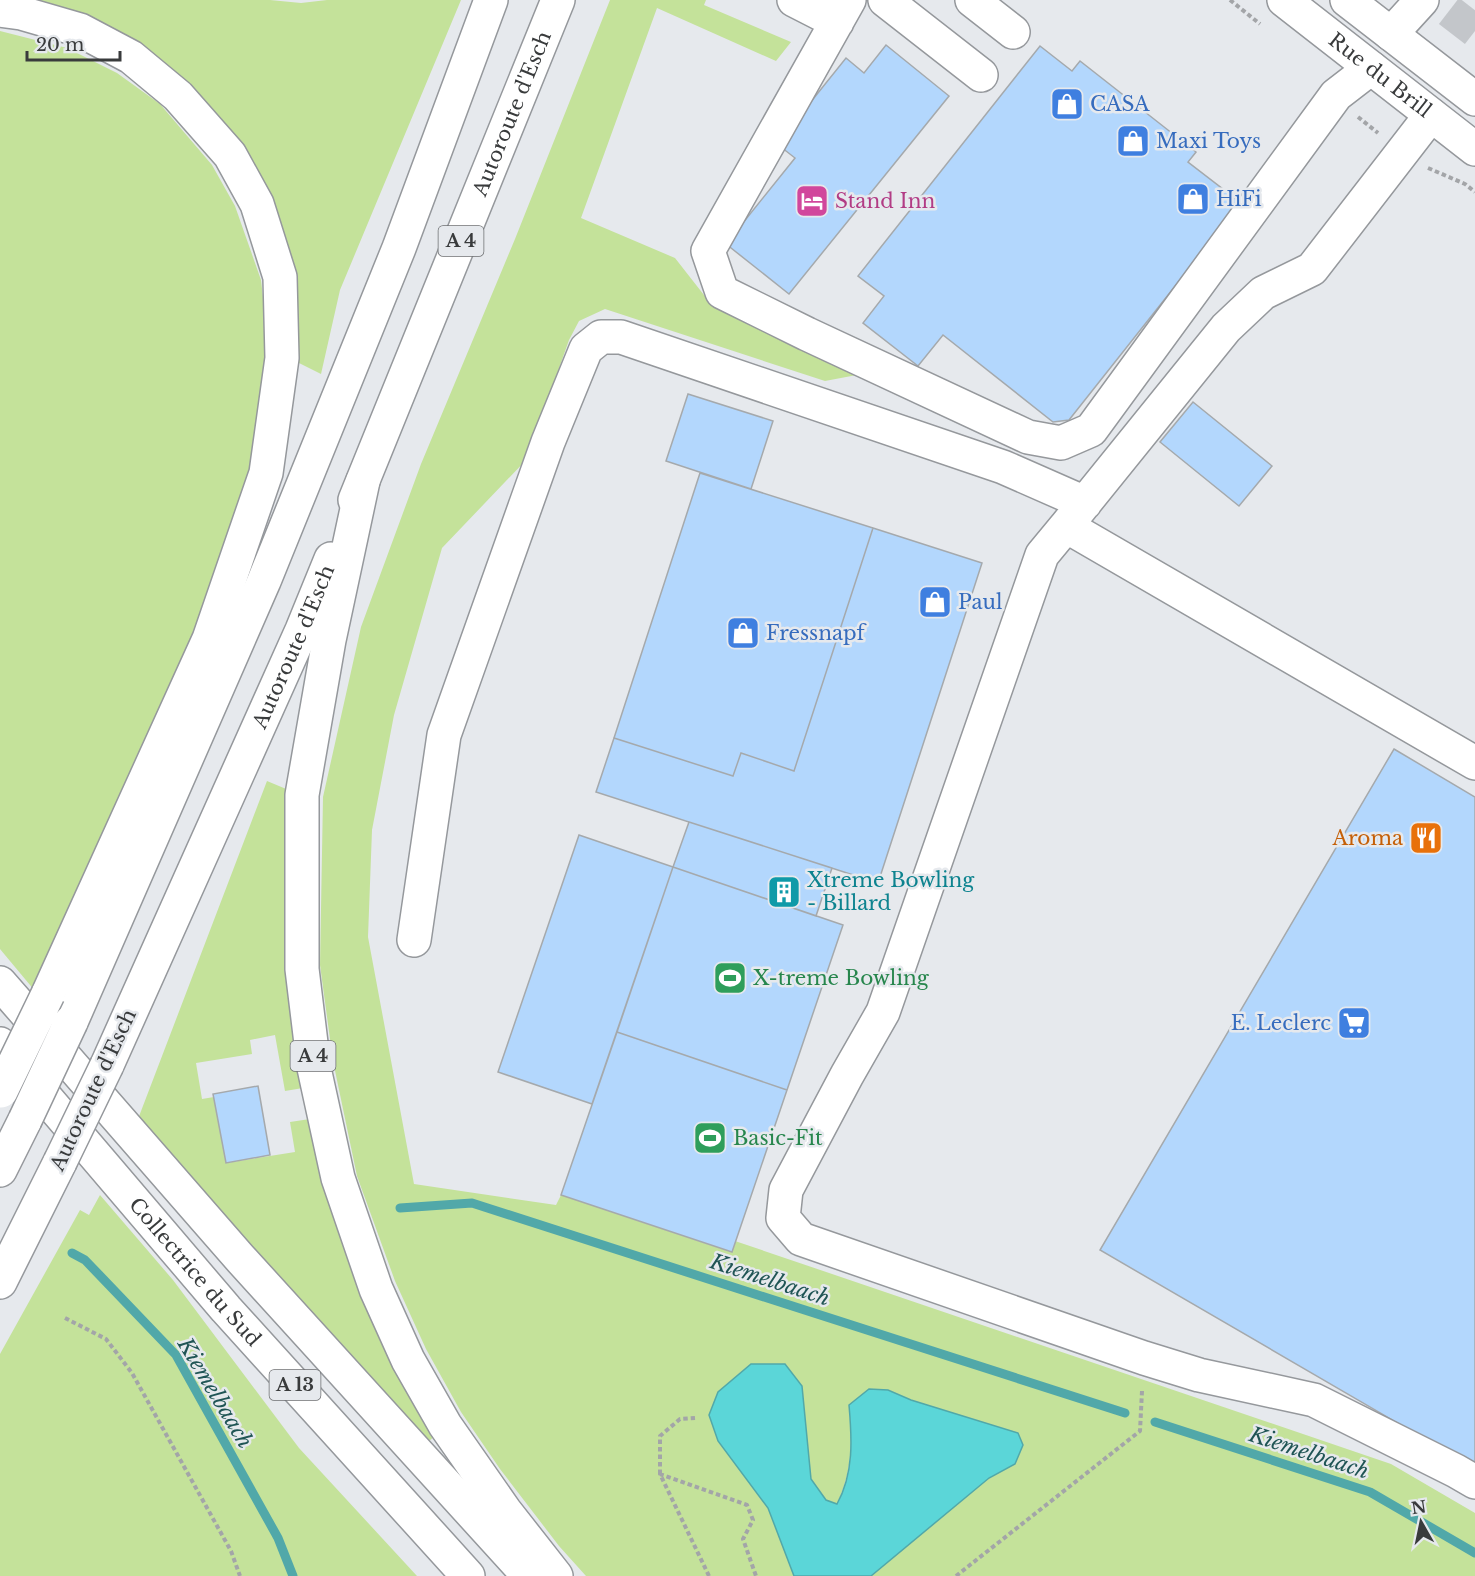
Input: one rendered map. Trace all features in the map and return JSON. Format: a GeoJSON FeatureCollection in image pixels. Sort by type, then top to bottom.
{"type":"FeatureCollection","features":[{"type":"Feature","properties":{"kind":"main road"},"geometry":{"type":"LineString","coordinates":[[0,1170],[71,1022],[264,581],[399,248],[491,0]]}},
{"type":"Feature","properties":{"kind":"main road","name":"Autoroute d'Esch"},"geometry":{"type":"LineString","coordinates":[[0,1282],[107,1065],[302,630],[558,0]]}},
{"type":"Feature","properties":{"kind":"main road"},"geometry":{"type":"LineString","coordinates":[[794,0],[843,11],[708,251],[722,292],[1028,437],[1061,443],[1091,430],[1336,95],[1371,68]]}},
{"type":"Feature","properties":{"kind":"main road"},"geometry":{"type":"LineString","coordinates":[[885,0],[981,75]]}},
{"type":"Feature","properties":{"kind":"main road"},"geometry":{"type":"LineString","coordinates":[[972,0],[1013,32]]}},
{"type":"Feature","properties":{"kind":"main road","name":"Rue du Brill"},"geometry":{"type":"LineString","coordinates":[[1284,0],[1475,149]]}},
{"type":"Feature","properties":{"kind":"main road","name":"Rue du Brill"},"geometry":{"type":"LineString","coordinates":[[1347,0],[1475,99]]}},
{"type":"Feature","properties":{"kind":"main road"},"geometry":{"type":"LineString","coordinates":[[1391,34],[1431,4]]}},
{"type":"Feature","properties":{"kind":"main road"},"geometry":{"type":"LineString","coordinates":[[0,10],[21,13],[80,30],[131,57],[178,96],[230,155],[257,204],[280,277],[282,358],[266,472],[209,639],[48,994],[1,1092]]}},
{"type":"Feature","properties":{"kind":"main road"},"geometry":{"type":"LineString","coordinates":[[1431,115],[1312,270],[1263,292],[1226,328],[1042,555],[883,1012],[786,1190],[783,1218],[801,1239],[1144,1358],[1199,1375],[1314,1400],[1475,1482]]}},
{"type":"Feature","properties":{"kind":"main road"},"geometry":{"type":"LineString","coordinates":[[414,940],[444,735],[548,442],[586,349],[601,337],[621,337],[1003,467],[1475,763]]}},
{"type":"Feature","properties":{"kind":"main road","name":"A 4"},"geometry":{"type":"LineString","coordinates":[[363,481],[329,640],[302,795],[302,969],[314,1068],[338,1178],[376,1289],[408,1360],[445,1425],[505,1511],[556,1576]]}},
{"type":"Feature","properties":{"kind":"main road"},"geometry":{"type":"LineString","coordinates":[[0,983],[239,1257],[529,1576]]}},
{"type":"Feature","properties":{"kind":"main road","name":"Collectrice du Sud"},"geometry":{"type":"LineString","coordinates":[[0,1044],[226,1309],[468,1576]]}},
{"type":"Feature","properties":{"kind":"path"},"geometry":{"type":"LineString","coordinates":[[65,1318],[106,1339],[132,1373],[231,1551],[240,1576]]}},
{"type":"Feature","properties":{"kind":"path"},"geometry":{"type":"LineString","coordinates":[[956,1576],[1140,1431],[1144,1358]]}},
{"type":"Feature","properties":{"kind":"path"},"geometry":{"type":"LineString","coordinates":[[695,1418],[680,1419],[660,1436],[660,1474],[709,1576]]}},
{"type":"Feature","properties":{"kind":"path"},"geometry":{"type":"LineString","coordinates":[[660,1474],[747,1505],[753,1520],[743,1539],[756,1576]]}},
{"type":"Feature","properties":{"kind":"green space"},"geometry":{"type":"Polygon","coordinates":[[[28,0],[270,0],[301,3],[327,0],[461,0],[340,290],[321,374],[295,361],[242,147],[28,0]]]}},
{"type":"Feature","properties":{"kind":"green space"},"geometry":{"type":"Polygon","coordinates":[[[610,0],[706,0],[704,5],[791,42],[776,61],[657,8],[581,218],[675,258],[711,304],[862,374],[825,381],[605,309],[579,321],[569,340],[527,459],[442,548],[394,715],[372,830],[368,937],[414,1184],[556,1205],[561,1195],[731,1252],[735,1241],[1391,1464],[1475,1513],[1475,1576],[871,1576],[989,1478],[1015,1464],[1023,1445],[1018,1433],[911,1400],[888,1390],[849,1405],[851,1431],[849,1467],[837,1504],[826,1500],[811,1479],[802,1386],[785,1364],[751,1365],[709,1415],[718,1441],[768,1508],[794,1576],[586,1576],[559,1546],[500,1469],[461,1412],[426,1349],[395,1281],[357,1176],[333,1061],[320,965],[323,797],[361,627],[421,464],[515,239],[610,0]]]}},
{"type":"Feature","properties":{"kind":"green space"},"geometry":{"type":"Polygon","coordinates":[[[0,31],[67,48],[117,73],[160,104],[212,165],[235,206],[261,280],[269,349],[253,463],[196,629],[35,991],[0,949],[0,31]]]}},
{"type":"Feature","properties":{"kind":"green space"},"geometry":{"type":"Polygon","coordinates":[[[267,781],[291,791],[303,1088],[285,1091],[275,1035],[250,1040],[252,1054],[196,1063],[202,1099],[214,1097],[226,1163],[295,1152],[290,1122],[310,1119],[437,1434],[428,1442],[138,1119],[267,781]]]}},
{"type":"Feature","properties":{"kind":"green space"},"geometry":{"type":"Polygon","coordinates":[[[100,1195],[173,1280],[299,1448],[417,1576],[0,1576],[0,1354],[80,1210],[89,1215],[100,1195]]]}},
{"type":"Feature","properties":{"kind":"water"},"geometry":{"type":"Polygon","coordinates":[[[751,1364],[785,1364],[802,1386],[811,1479],[826,1500],[837,1504],[843,1492],[849,1468],[851,1443],[849,1405],[869,1389],[888,1390],[911,1400],[1018,1433],[1023,1445],[1015,1464],[989,1478],[871,1576],[794,1576],[768,1508],[718,1441],[709,1415],[718,1392],[751,1364]]]}},
{"type":"Feature","properties":{"kind":"building","name":"Stand Inn"},"geometry":{"type":"Polygon","coordinates":[[[886,45],[949,96],[789,294],[726,244],[795,158],[777,144],[846,58],[864,73],[886,45]]]}},
{"type":"Feature","properties":{"kind":"building"},"geometry":{"type":"Polygon","coordinates":[[[1040,46],[1072,71],[1080,61],[1196,152],[1188,162],[1241,203],[1069,420],[1053,422],[943,335],[918,366],[863,323],[884,296],[858,276],[1040,46]]]}},
{"type":"Feature","properties":{"kind":"building"},"geometry":{"type":"Polygon","coordinates":[[[688,394],[773,421],[751,489],[666,461],[688,394]]]}},
{"type":"Feature","properties":{"kind":"building"},"geometry":{"type":"Polygon","coordinates":[[[1193,402],[1272,466],[1239,506],[1160,442],[1193,402]]]}},
{"type":"Feature","properties":{"kind":"building","name":"Fressnapf"},"geometry":{"type":"Polygon","coordinates":[[[700,473],[873,528],[794,771],[741,753],[733,776],[614,738],[700,473]]]}},
{"type":"Feature","properties":{"kind":"building"},"geometry":{"type":"Polygon","coordinates":[[[873,528],[982,563],[878,883],[596,792],[614,738],[733,776],[741,753],[794,771],[873,528]]]}},
{"type":"Feature","properties":{"kind":"building","name":"E. Leclerc"},"geometry":{"type":"Polygon","coordinates":[[[1394,749],[1475,797],[1475,1468],[1100,1250],[1394,749]]]}},
{"type":"Feature","properties":{"kind":"building","name":"Xtreme Bowling - Billard"},"geometry":{"type":"Polygon","coordinates":[[[689,822],[832,868],[816,916],[673,867],[689,822]]]}},
{"type":"Feature","properties":{"kind":"building"},"geometry":{"type":"Polygon","coordinates":[[[579,835],[673,867],[592,1104],[498,1072],[579,835]]]}},
{"type":"Feature","properties":{"kind":"building","name":"X-treme Bowling"},"geometry":{"type":"Polygon","coordinates":[[[673,867],[843,925],[787,1090],[617,1032],[673,867]]]}},
{"type":"Feature","properties":{"kind":"building"},"geometry":{"type":"Polygon","coordinates":[[[617,1032],[787,1090],[732,1252],[561,1195],[617,1032]]]}},
{"type":"Feature","properties":{"kind":"building"},"geometry":{"type":"Polygon","coordinates":[[[258,1086],[270,1155],[226,1163],[213,1094],[258,1086]]]}},
{"type":"Feature","properties":{"kind":"waterway","name":"Kiemelbaach"},"geometry":{"type":"LineString","coordinates":[[400,1208],[472,1203],[1125,1413]]}},
{"type":"Feature","properties":{"kind":"waterway","name":"Kiemelbaach"},"geometry":{"type":"LineString","coordinates":[[72,1253],[85,1260],[176,1355],[278,1538],[293,1576]]}},
{"type":"Feature","properties":{"kind":"waterway","name":"Kiemelbaach"},"geometry":{"type":"LineString","coordinates":[[1155,1422],[1370,1492],[1475,1553]]}},
{"type":"Feature","properties":{"kind":"tunnel"},"geometry":{"type":"LineString","coordinates":[[1449,11],[1475,31]]}},
{"type":"Feature","properties":{"kind":"place","name":"CASA"},"geometry":{"type":"Point","coordinates":[1067,104]}},
{"type":"Feature","properties":{"kind":"place","name":"Maxi Toys"},"geometry":{"type":"Point","coordinates":[1133,141]}},
{"type":"Feature","properties":{"kind":"place","name":"HiFi"},"geometry":{"type":"Point","coordinates":[1193,199]}},
{"type":"Feature","properties":{"kind":"place","name":"Stand Inn"},"geometry":{"type":"Point","coordinates":[812,201]}},
{"type":"Feature","properties":{"kind":"place","name":"Paul"},"geometry":{"type":"Point","coordinates":[935,602]}},
{"type":"Feature","properties":{"kind":"place","name":"Fressnapf"},"geometry":{"type":"Point","coordinates":[743,633]}},
{"type":"Feature","properties":{"kind":"place","name":"Aroma"},"geometry":{"type":"Point","coordinates":[1426,838]}},
{"type":"Feature","properties":{"kind":"place","name":"Xtreme Bowling - Billard"},"geometry":{"type":"Point","coordinates":[784,892]}},
{"type":"Feature","properties":{"kind":"place","name":"X-treme Bowling"},"geometry":{"type":"Point","coordinates":[730,978]}},
{"type":"Feature","properties":{"kind":"place","name":"E. Leclerc"},"geometry":{"type":"Point","coordinates":[1354,1023]}},
{"type":"Feature","properties":{"kind":"place","name":"Basic-Fit"},"geometry":{"type":"Point","coordinates":[710,1138]}}]}
